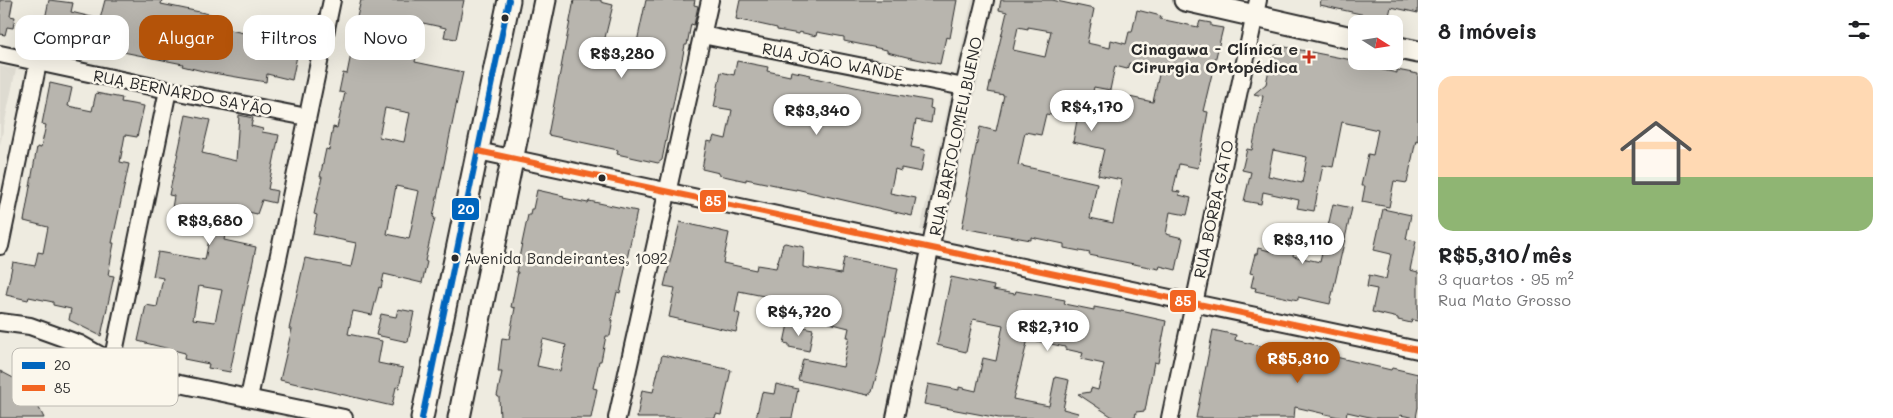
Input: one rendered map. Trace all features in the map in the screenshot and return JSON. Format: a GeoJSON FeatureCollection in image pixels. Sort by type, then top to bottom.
{"type":"FeatureCollection","features":[{"type":"Feature","properties":{"kind":"main road"},"geometry":{"type":"LineString","coordinates":[[422,418],[509,0]]}},
{"type":"Feature","properties":{"kind":"main road"},"geometry":{"type":"LineString","coordinates":[[459,418],[545,0]]}},
{"type":"Feature","properties":{"kind":"main road"},"geometry":{"type":"LineString","coordinates":[[1184,0],[1256,8],[1348,37]]}},
{"type":"Feature","properties":{"kind":"main road"},"geometry":{"type":"LineString","coordinates":[[1403,49],[1418,52]]}},
{"type":"Feature","properties":{"kind":"street"},"geometry":{"type":"LineString","coordinates":[[249,398],[332,0]]}},
{"type":"Feature","properties":{"kind":"street"},"geometry":{"type":"LineString","coordinates":[[617,418],[710,0]]}},
{"type":"Feature","properties":{"kind":"street","name":"RUA BARTOLOMEU BUENO"},"geometry":{"type":"LineString","coordinates":[[895,418],[964,87],[985,0]]}},
{"type":"Feature","properties":{"kind":"street","name":"RUA BORBA GATO"},"geometry":{"type":"LineString","coordinates":[[1170,418],[1256,8]]}},
{"type":"Feature","properties":{"kind":"street","name":"RUA JOÃO WANDE"},"geometry":{"type":"LineString","coordinates":[[702,35],[964,87]]}},
{"type":"Feature","properties":{"kind":"street","name":"RUA BERNARDO SAYÃO"},"geometry":{"type":"LineString","coordinates":[[0,54],[307,117]]}},
{"type":"Feature","properties":{"kind":"street"},"geometry":{"type":"LineString","coordinates":[[0,246],[3,218],[38,62]]}},
{"type":"Feature","properties":{"kind":"street"},"geometry":{"type":"LineString","coordinates":[[115,348],[168,90]]}},
{"type":"Feature","properties":{"kind":"street"},"geometry":{"type":"LineString","coordinates":[[478,151],[1418,350]]}},
{"type":"Feature","properties":{"kind":"street"},"geometry":{"type":"LineString","coordinates":[[0,322],[30,326],[87,348]]}},
{"type":"Feature","properties":{"kind":"street"},"geometry":{"type":"LineString","coordinates":[[178,384],[344,418]]}},
{"type":"Feature","properties":{"kind":"shaded area"},"geometry":{"type":"Polygon","coordinates":[[[972,0],[996,0],[944,233],[920,230],[972,0]]]}},
{"type":"Feature","properties":{"kind":"shaded area"},"geometry":{"type":"Polygon","coordinates":[[[0,66],[16,69],[0,145],[0,66]]]}},
{"type":"Feature","properties":{"kind":"building"},"geometry":{"type":"Polygon","coordinates":[[[0,0],[13,0],[10,16],[15,17],[13,28],[7,27],[5,35],[0,34],[0,0]]]}},
{"type":"Feature","properties":{"kind":"building"},"geometry":{"type":"Polygon","coordinates":[[[49,0],[73,3],[71,12],[83,15],[46,15],[49,0]]]}},
{"type":"Feature","properties":{"kind":"building"},"geometry":{"type":"Polygon","coordinates":[[[105,0],[162,0],[161,4],[214,15],[139,15],[139,55],[129,53],[129,15],[101,15],[105,0]]]}},
{"type":"Feature","properties":{"kind":"building"},"geometry":{"type":"Polygon","coordinates":[[[361,0],[464,0],[456,39],[444,37],[446,28],[425,23],[425,15],[358,15],[361,0]]]}},
{"type":"Feature","properties":{"kind":"building"},"geometry":{"type":"Polygon","coordinates":[[[574,0],[601,0],[601,2],[613,5],[602,50],[634,56],[646,0],[695,0],[694,5],[698,6],[694,25],[691,24],[687,45],[685,45],[662,160],[658,163],[617,154],[618,150],[548,135],[574,0]]]}},
{"type":"Feature","properties":{"kind":"building"},"geometry":{"type":"Polygon","coordinates":[[[740,0],[957,0],[950,38],[946,37],[940,64],[844,41],[844,37],[817,32],[816,36],[799,32],[799,34],[736,19],[740,0]]]}},
{"type":"Feature","properties":{"kind":"building"},"geometry":{"type":"Polygon","coordinates":[[[1001,0],[1052,0],[1094,9],[1087,43],[1110,48],[1111,40],[1126,44],[1129,32],[1132,32],[1137,10],[1161,16],[1160,19],[1198,27],[1200,21],[1211,23],[1211,26],[1223,28],[1203,111],[1208,112],[1198,168],[1179,164],[1173,191],[1180,192],[1179,195],[1191,198],[1187,215],[1170,212],[1166,234],[1183,238],[1176,270],[1160,266],[1159,269],[1089,255],[1090,253],[1064,248],[1064,244],[1031,237],[1031,240],[962,228],[968,197],[966,196],[980,127],[996,131],[1004,95],[988,92],[1007,12],[999,10],[1001,0]],[[1018,27],[1013,50],[1045,57],[1051,31],[1018,27]],[[1129,63],[1127,69],[1115,66],[1110,90],[1094,87],[1088,112],[1111,117],[1115,94],[1153,102],[1160,70],[1129,63]],[[1046,114],[1041,135],[1025,132],[1018,165],[1097,183],[1090,218],[1113,223],[1122,180],[1098,175],[1104,149],[1073,142],[1077,120],[1046,114]]]}},
{"type":"Feature","properties":{"kind":"building"},"geometry":{"type":"Polygon","coordinates":[[[1321,0],[1418,0],[1418,13],[1391,7],[1389,15],[1365,15],[1320,5],[1321,0]]]}},
{"type":"Feature","properties":{"kind":"building"},"geometry":{"type":"Polygon","coordinates":[[[233,31],[243,33],[243,60],[296,60],[292,80],[267,74],[266,82],[207,72],[182,66],[183,64],[163,60],[233,60],[233,31]]]}},
{"type":"Feature","properties":{"kind":"building"},"geometry":{"type":"Polygon","coordinates":[[[1275,45],[1348,59],[1348,70],[1383,70],[1397,73],[1397,70],[1418,74],[1418,141],[1416,140],[1407,183],[1394,181],[1389,207],[1362,202],[1365,186],[1361,186],[1368,154],[1373,155],[1378,130],[1342,122],[1333,167],[1323,165],[1314,211],[1297,208],[1299,200],[1263,192],[1261,204],[1244,201],[1251,172],[1242,170],[1247,149],[1252,150],[1263,96],[1254,94],[1266,84],[1275,45]],[[1273,150],[1268,176],[1302,183],[1307,157],[1273,150]]]}},
{"type":"Feature","properties":{"kind":"building"},"geometry":{"type":"Polygon","coordinates":[[[350,60],[415,60],[415,62],[463,72],[433,217],[435,218],[422,283],[384,274],[372,315],[353,311],[348,334],[382,341],[378,363],[403,368],[399,388],[396,387],[392,406],[280,380],[292,329],[289,329],[305,258],[351,267],[356,243],[313,234],[317,215],[314,214],[322,177],[320,177],[326,149],[329,150],[333,127],[337,128],[345,93],[339,92],[343,73],[347,74],[350,60]],[[385,108],[379,137],[404,142],[410,113],[385,108]],[[396,186],[387,234],[409,239],[419,191],[396,186]]]}},
{"type":"Feature","properties":{"kind":"building"},"geometry":{"type":"Polygon","coordinates":[[[737,61],[768,67],[767,71],[790,76],[791,71],[855,87],[931,101],[930,108],[933,109],[931,123],[916,120],[911,147],[925,150],[921,172],[901,168],[901,171],[895,169],[890,193],[916,198],[912,216],[796,189],[719,175],[719,173],[702,169],[707,141],[712,142],[714,136],[726,139],[732,110],[714,107],[721,72],[734,75],[737,61]]]}},
{"type":"Feature","properties":{"kind":"building"},"geometry":{"type":"Polygon","coordinates":[[[50,83],[72,88],[68,106],[92,111],[96,93],[122,98],[121,102],[144,106],[137,137],[125,135],[120,162],[129,164],[112,243],[114,243],[108,275],[114,276],[101,336],[69,320],[71,309],[53,305],[53,302],[29,297],[28,300],[6,295],[13,262],[35,266],[38,252],[43,253],[48,227],[24,221],[37,147],[41,148],[46,125],[42,124],[50,83]]]}},
{"type":"Feature","properties":{"kind":"building"},"geometry":{"type":"Polygon","coordinates":[[[186,115],[210,120],[202,153],[236,161],[239,115],[253,118],[251,126],[263,129],[262,132],[279,135],[268,189],[277,191],[275,203],[262,200],[257,214],[231,208],[224,240],[256,247],[230,372],[208,368],[209,364],[184,359],[185,353],[178,351],[178,348],[165,348],[138,341],[146,305],[157,307],[163,278],[153,276],[158,252],[205,260],[211,229],[170,220],[174,196],[169,195],[186,115]],[[199,286],[193,319],[215,322],[222,290],[199,286]]]}},
{"type":"Feature","properties":{"kind":"building"},"geometry":{"type":"Polygon","coordinates":[[[537,190],[564,196],[563,198],[588,203],[589,201],[637,211],[620,293],[617,292],[611,320],[613,320],[610,336],[606,336],[593,388],[597,389],[591,418],[500,418],[499,397],[497,396],[502,372],[498,372],[502,338],[509,339],[515,308],[511,307],[518,272],[516,272],[528,215],[530,215],[531,209],[533,209],[537,190]],[[543,339],[537,366],[560,371],[566,345],[543,339]]]}},
{"type":"Feature","properties":{"kind":"building"},"geometry":{"type":"Polygon","coordinates":[[[1333,204],[1352,208],[1330,304],[1298,297],[1298,300],[1255,291],[1256,288],[1251,287],[1254,274],[1250,273],[1255,254],[1257,254],[1258,248],[1270,251],[1272,239],[1295,244],[1293,256],[1320,262],[1333,204]]]}},
{"type":"Feature","properties":{"kind":"building"},"geometry":{"type":"Polygon","coordinates":[[[1383,209],[1411,215],[1406,239],[1416,241],[1410,270],[1418,272],[1418,321],[1412,320],[1411,323],[1372,312],[1377,289],[1367,287],[1369,275],[1386,279],[1391,254],[1374,250],[1383,209]]]}},
{"type":"Feature","properties":{"kind":"building"},"geometry":{"type":"Polygon","coordinates":[[[680,222],[729,233],[723,263],[756,270],[757,265],[776,268],[783,244],[785,243],[804,247],[803,267],[841,274],[844,258],[898,268],[880,363],[872,392],[868,395],[798,380],[803,359],[843,367],[849,328],[829,323],[832,310],[739,291],[735,312],[740,314],[736,332],[669,317],[675,288],[664,286],[680,222]]]}},
{"type":"Feature","properties":{"kind":"building"},"geometry":{"type":"Polygon","coordinates":[[[951,277],[994,286],[993,290],[1015,294],[1016,291],[1065,300],[1064,304],[1094,310],[1094,307],[1121,311],[1166,321],[1158,363],[1154,362],[1145,411],[1136,412],[1135,418],[1114,418],[1078,394],[1090,392],[1091,388],[1098,390],[1104,364],[1081,359],[1083,353],[1065,349],[1065,347],[1028,339],[1013,399],[1049,406],[1055,377],[1069,380],[1063,409],[1078,413],[1077,418],[999,418],[924,404],[928,384],[959,390],[959,387],[976,391],[983,358],[996,361],[1003,325],[973,319],[966,352],[937,345],[951,277]]]}},
{"type":"Feature","properties":{"kind":"building"},"geometry":{"type":"Polygon","coordinates":[[[398,309],[414,312],[408,342],[376,335],[381,314],[396,317],[398,309]]]}},
{"type":"Feature","properties":{"kind":"building"},"geometry":{"type":"Polygon","coordinates":[[[788,324],[813,329],[809,351],[789,347],[789,344],[784,343],[788,324]]]}},
{"type":"Feature","properties":{"kind":"building"},"geometry":{"type":"Polygon","coordinates":[[[1213,330],[1236,335],[1235,340],[1269,348],[1270,344],[1322,357],[1323,354],[1391,370],[1392,368],[1418,374],[1416,418],[1400,415],[1399,418],[1374,418],[1347,412],[1346,418],[1343,418],[1295,407],[1294,418],[1196,418],[1213,330]]]}},
{"type":"Feature","properties":{"kind":"building"},"geometry":{"type":"Polygon","coordinates":[[[662,355],[731,370],[721,415],[716,414],[715,418],[637,418],[642,390],[653,392],[662,355]]]}},
{"type":"Feature","properties":{"kind":"building"},"geometry":{"type":"Polygon","coordinates":[[[0,371],[12,377],[12,406],[38,406],[44,418],[0,418],[0,371]]]}},
{"type":"Feature","properties":{"kind":"building"},"geometry":{"type":"Polygon","coordinates":[[[776,384],[798,389],[792,418],[756,418],[762,392],[774,394],[776,384]]]}},
{"type":"Feature","properties":{"kind":"transit line","name":"20"},"geometry":{"type":"LineString","coordinates":[[422,418],[509,0]]}},
{"type":"Feature","properties":{"kind":"transit line","name":"85"},"geometry":{"type":"LineString","coordinates":[[478,151],[1418,350]]}},
{"type":"Feature","properties":{"kind":"place","name":"Cinagawa - Clínica e Cirurgia Ortopédica"},"geometry":{"type":"Point","coordinates":[1309,57]}},
{"type":"Feature","properties":{"kind":"place","name":"Avenida Bandeirantes, 1092"},"geometry":{"type":"Point","coordinates":[455,258]}}]}
